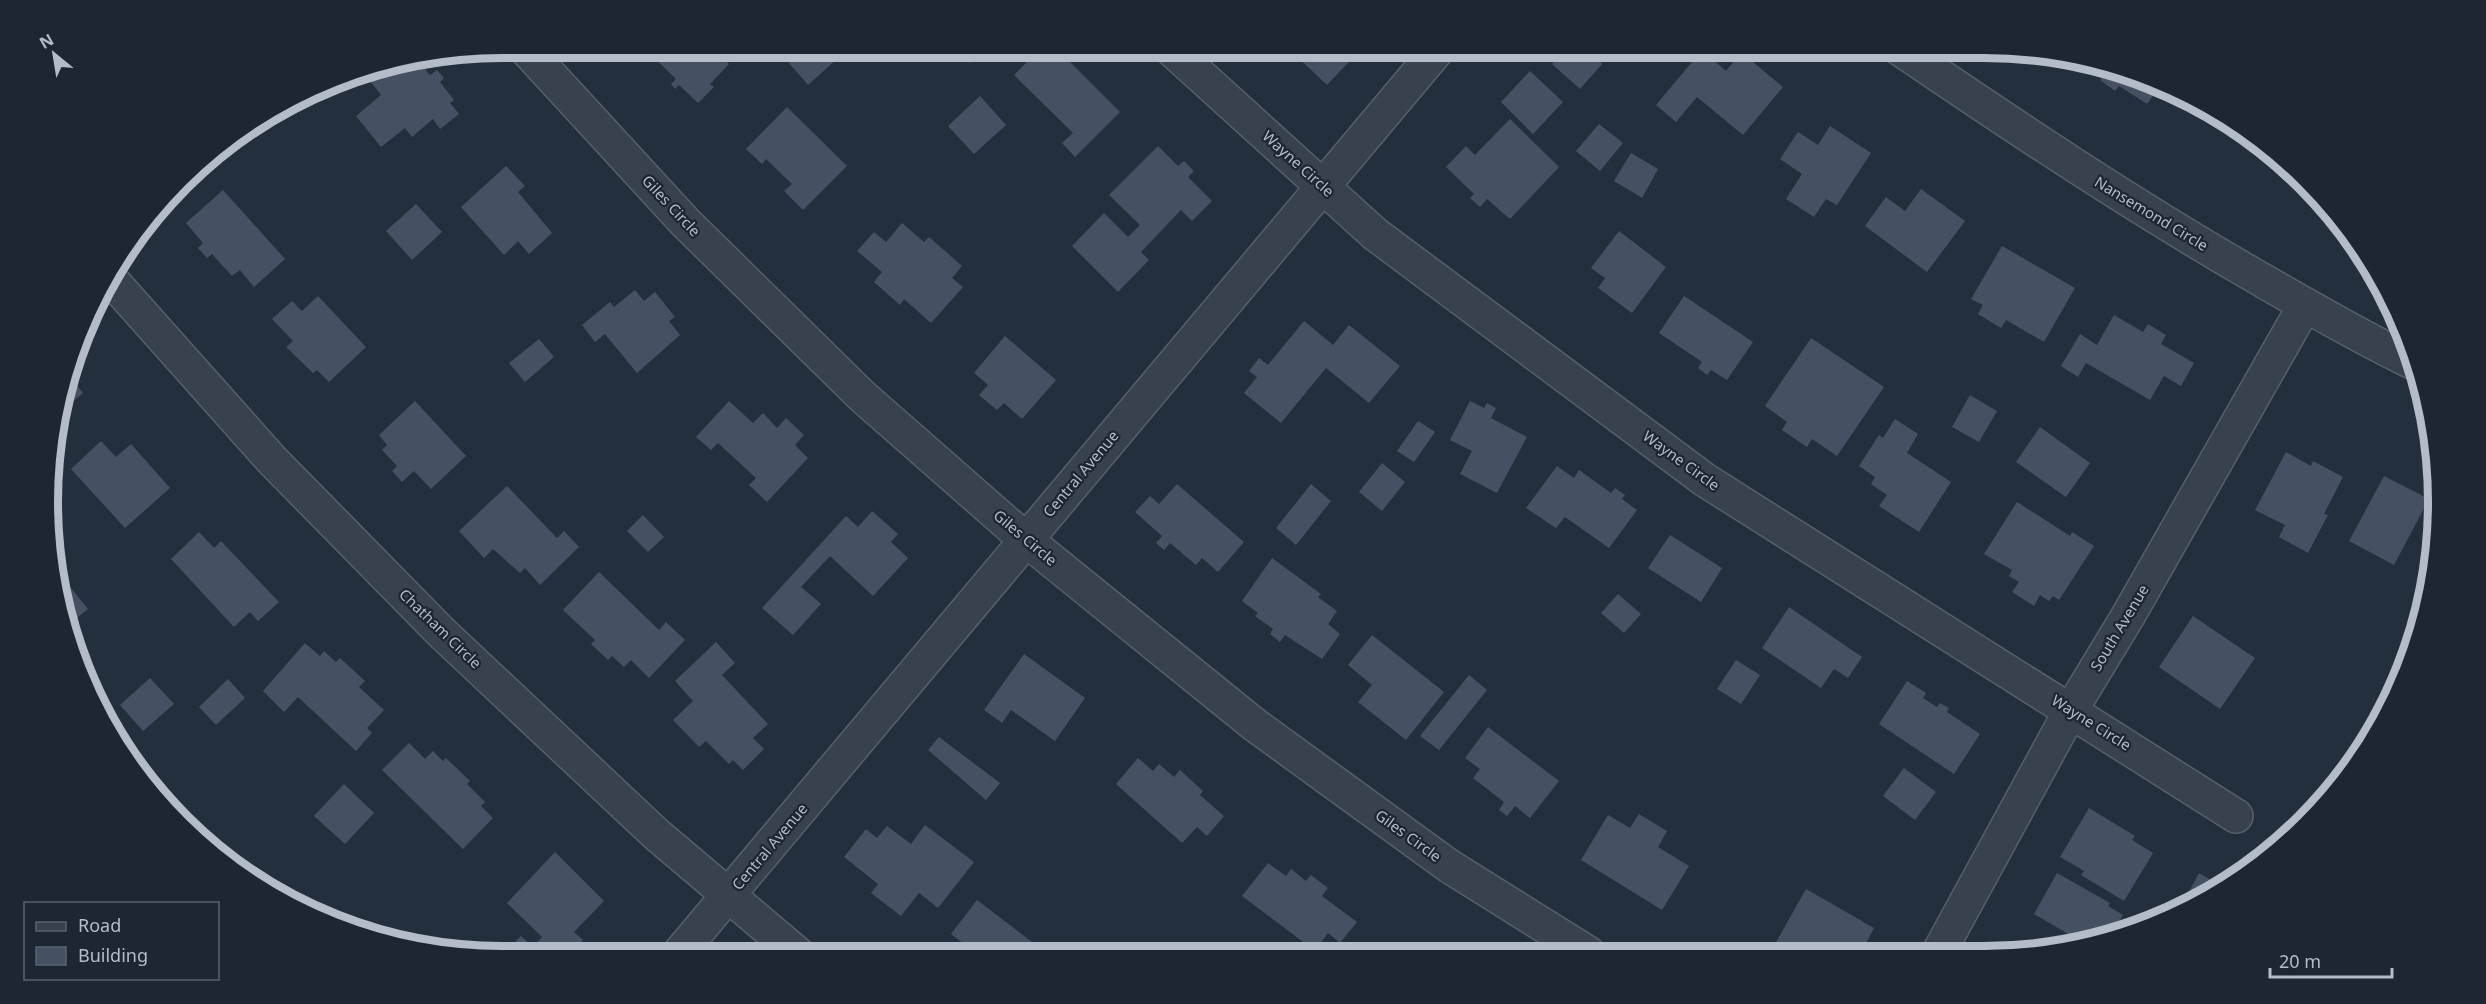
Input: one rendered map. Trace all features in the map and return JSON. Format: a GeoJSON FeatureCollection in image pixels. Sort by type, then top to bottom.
{"type":"FeatureCollection","features":[{"type":"Feature","properties":{"kind":"street","name":"Giles Circle"},"geometry":{"type":"LineString","coordinates":[[534,58],[685,222],[837,372],[1025,539],[1255,724],[1449,866],[1577,946]]}},
{"type":"Feature","properties":{"kind":"street","name":"Wayne Circle"},"geometry":{"type":"LineString","coordinates":[[1181,58],[1375,234],[1705,480],[2236,816]]}},
{"type":"Feature","properties":{"kind":"street","name":"Central Avenue"},"geometry":{"type":"LineString","coordinates":[[686,946],[1431,58]]}},
{"type":"Feature","properties":{"kind":"street","name":"Nansemond Circle"},"geometry":{"type":"LineString","coordinates":[[1914,58],[2070,164],[2305,305],[2403,357]]}},
{"type":"Feature","properties":{"kind":"street","name":"Chatham Circle"},"geometry":{"type":"LineString","coordinates":[[116,285],[271,459],[441,632],[656,834],[788,946]]}},
{"type":"Feature","properties":{"kind":"street","name":"South Avenue"},"geometry":{"type":"LineString","coordinates":[[1942,946],[2071,710],[2128,616],[2305,305]]}},
{"type":"Feature","properties":{"kind":"building"},"geometry":{"type":"Polygon","coordinates":[[[654,58],[723,58],[729,64],[710,84],[714,87],[698,103],[679,85],[675,89],[671,84],[676,79],[654,58]]]}},
{"type":"Feature","properties":{"kind":"building"},"geometry":{"type":"Polygon","coordinates":[[[794,58],[838,58],[808,85],[789,63],[794,58]]]}},
{"type":"Feature","properties":{"kind":"building"},"geometry":{"type":"Polygon","coordinates":[[[965,58],[975,58],[970,63],[965,58]]]}},
{"type":"Feature","properties":{"kind":"building"},"geometry":{"type":"Polygon","coordinates":[[[1031,58],[1066,58],[1120,112],[1075,157],[1062,143],[1073,133],[1014,75],[1031,58]]]}},
{"type":"Feature","properties":{"kind":"building"},"geometry":{"type":"Polygon","coordinates":[[[1299,58],[1353,58],[1327,85],[1299,58]]]}},
{"type":"Feature","properties":{"kind":"building"},"geometry":{"type":"Polygon","coordinates":[[[1557,58],[1599,58],[1602,64],[1580,89],[1552,64],[1557,58]]]}},
{"type":"Feature","properties":{"kind":"building"},"geometry":{"type":"Polygon","coordinates":[[[1695,58],[1711,58],[1726,71],[1736,58],[1748,58],[1783,87],[1743,135],[1697,97],[1676,122],[1656,105],[1695,58]]]}},
{"type":"Feature","properties":{"kind":"building"},"geometry":{"type":"Polygon","coordinates":[[[422,66],[430,75],[437,70],[444,78],[440,82],[454,100],[450,103],[459,114],[440,129],[433,119],[412,137],[405,128],[381,147],[356,116],[381,95],[369,79],[422,66]]]}},
{"type":"Feature","properties":{"kind":"building"},"geometry":{"type":"Polygon","coordinates":[[[1530,71],[1563,102],[1533,134],[1501,102],[1530,71]]]}},
{"type":"Feature","properties":{"kind":"building"},"geometry":{"type":"Polygon","coordinates":[[[2104,75],[2155,93],[2147,104],[2119,86],[2115,91],[2100,80],[2104,75]]]}},
{"type":"Feature","properties":{"kind":"building"},"geometry":{"type":"Polygon","coordinates":[[[980,96],[1006,125],[974,154],[948,126],[980,96]]]}},
{"type":"Feature","properties":{"kind":"building"},"geometry":{"type":"Polygon","coordinates":[[[787,107],[847,166],[803,210],[784,191],[792,184],[766,159],[762,164],[746,149],[787,107]]]}},
{"type":"Feature","properties":{"kind":"building"},"geometry":{"type":"Polygon","coordinates":[[[1510,119],[1559,167],[1510,219],[1487,199],[1480,207],[1470,198],[1474,194],[1446,167],[1466,146],[1475,155],[1510,119]]]}},
{"type":"Feature","properties":{"kind":"building"},"geometry":{"type":"Polygon","coordinates":[[[1599,124],[1623,143],[1600,171],[1576,151],[1599,124]]]}},
{"type":"Feature","properties":{"kind":"building"},"geometry":{"type":"Polygon","coordinates":[[[1830,126],[1871,153],[1837,205],[1826,199],[1814,217],[1786,199],[1802,174],[1780,159],[1798,132],[1818,145],[1830,126]]]}},
{"type":"Feature","properties":{"kind":"building"},"geometry":{"type":"Polygon","coordinates":[[[1158,146],[1178,166],[1184,161],[1194,171],[1188,177],[1212,201],[1192,221],[1181,210],[1141,252],[1149,260],[1118,292],[1072,246],[1104,213],[1128,237],[1140,225],[1109,195],[1158,146]]]}},
{"type":"Feature","properties":{"kind":"building"},"geometry":{"type":"Polygon","coordinates":[[[1631,153],[1658,169],[1642,198],[1614,181],[1631,153]]]}},
{"type":"Feature","properties":{"kind":"building"},"geometry":{"type":"Polygon","coordinates":[[[506,166],[525,186],[518,192],[552,233],[529,254],[518,241],[504,255],[461,207],[506,166]]]}},
{"type":"Feature","properties":{"kind":"building"},"geometry":{"type":"Polygon","coordinates":[[[1921,189],[1965,221],[1927,272],[1865,226],[1886,197],[1905,211],[1921,189]]]}},
{"type":"Feature","properties":{"kind":"building"},"geometry":{"type":"Polygon","coordinates":[[[223,190],[285,259],[254,287],[240,270],[232,276],[212,254],[207,258],[198,248],[203,243],[186,223],[223,190]]]}},
{"type":"Feature","properties":{"kind":"building"},"geometry":{"type":"Polygon","coordinates":[[[416,204],[442,232],[412,260],[386,231],[416,204]]]}},
{"type":"Feature","properties":{"kind":"building"},"geometry":{"type":"Polygon","coordinates":[[[902,223],[924,242],[929,237],[962,266],[952,278],[963,287],[931,323],[904,299],[900,305],[874,282],[882,272],[857,251],[874,232],[886,242],[902,223]]]}},
{"type":"Feature","properties":{"kind":"building"},"geometry":{"type":"Polygon","coordinates":[[[1619,231],[1666,267],[1632,313],[1598,288],[1605,278],[1591,268],[1619,231]]]}},
{"type":"Feature","properties":{"kind":"building"},"geometry":{"type":"Polygon","coordinates":[[[2002,246],[2075,288],[2044,342],[2006,320],[2001,328],[1978,314],[1983,305],[1971,299],[2002,246]]]}},
{"type":"Feature","properties":{"kind":"building"},"geometry":{"type":"Polygon","coordinates":[[[635,290],[644,301],[655,292],[675,317],[669,321],[680,335],[637,373],[605,334],[595,342],[582,325],[610,302],[614,307],[635,290]]]}},
{"type":"Feature","properties":{"kind":"building"},"geometry":{"type":"Polygon","coordinates":[[[318,296],[366,347],[329,382],[317,370],[313,373],[286,347],[293,341],[272,319],[292,301],[302,311],[318,296]]]}},
{"type":"Feature","properties":{"kind":"building"},"geometry":{"type":"Polygon","coordinates":[[[1684,296],[1753,342],[1727,380],[1711,370],[1707,375],[1698,368],[1702,362],[1659,333],[1684,296]]]}},
{"type":"Feature","properties":{"kind":"building"},"geometry":{"type":"Polygon","coordinates":[[[2114,315],[2143,332],[2148,324],[2166,335],[2161,344],[2194,363],[2181,386],[2164,376],[2150,400],[2086,363],[2078,377],[2061,366],[2080,334],[2097,345],[2114,315]]]}},
{"type":"Feature","properties":{"kind":"building"},"geometry":{"type":"Polygon","coordinates":[[[1304,321],[1333,345],[1349,325],[1400,366],[1369,403],[1326,368],[1281,423],[1244,393],[1257,377],[1249,371],[1259,358],[1268,365],[1304,321]]]}},
{"type":"Feature","properties":{"kind":"building"},"geometry":{"type":"Polygon","coordinates":[[[1005,336],[1056,380],[1022,419],[1004,403],[997,410],[979,395],[988,385],[974,373],[1005,336]]]}},
{"type":"Feature","properties":{"kind":"building"},"geometry":{"type":"Polygon","coordinates":[[[1811,338],[1884,387],[1837,456],[1812,439],[1807,447],[1782,430],[1787,422],[1765,406],[1811,338]]]}},
{"type":"Feature","properties":{"kind":"building"},"geometry":{"type":"Polygon","coordinates":[[[539,339],[554,357],[525,382],[509,363],[539,339]]]}},
{"type":"Feature","properties":{"kind":"building"},"geometry":{"type":"Polygon","coordinates":[[[75,383],[83,393],[70,404],[75,383]]]}},
{"type":"Feature","properties":{"kind":"building"},"geometry":{"type":"Polygon","coordinates":[[[1970,395],[1997,411],[1979,442],[1952,427],[1970,395]]]}},
{"type":"Feature","properties":{"kind":"building"},"geometry":{"type":"Polygon","coordinates":[[[415,401],[466,456],[431,489],[414,471],[402,482],[392,471],[397,466],[382,450],[387,445],[379,435],[415,401]]]}},
{"type":"Feature","properties":{"kind":"building"},"geometry":{"type":"Polygon","coordinates":[[[729,401],[753,423],[763,413],[777,428],[786,418],[804,435],[795,445],[808,458],[767,502],[749,485],[756,478],[718,443],[711,450],[696,437],[729,401]]]}},
{"type":"Feature","properties":{"kind":"building"},"geometry":{"type":"Polygon","coordinates":[[[1470,401],[1484,408],[1487,403],[1496,408],[1491,418],[1527,437],[1497,493],[1460,474],[1472,451],[1450,440],[1470,401]]]}},
{"type":"Feature","properties":{"kind":"building"},"geometry":{"type":"Polygon","coordinates":[[[1895,419],[1918,434],[1907,453],[1951,482],[1919,532],[1879,506],[1887,495],[1871,484],[1875,477],[1859,466],[1879,435],[1883,438],[1895,419]]]}},
{"type":"Feature","properties":{"kind":"building"},"geometry":{"type":"Polygon","coordinates":[[[1418,421],[1435,432],[1414,462],[1397,451],[1418,421]]]}},
{"type":"Feature","properties":{"kind":"building"},"geometry":{"type":"Polygon","coordinates":[[[2040,427],[2090,463],[2066,497],[2016,462],[2040,427]]]}},
{"type":"Feature","properties":{"kind":"building"},"geometry":{"type":"Polygon","coordinates":[[[101,441],[116,457],[131,444],[170,488],[125,528],[71,469],[101,441]]]}},
{"type":"Feature","properties":{"kind":"building"},"geometry":{"type":"Polygon","coordinates":[[[2286,452],[2311,466],[2313,461],[2343,477],[2324,514],[2328,515],[2308,553],[2279,537],[2285,525],[2255,510],[2286,452]]]}},
{"type":"Feature","properties":{"kind":"building"},"geometry":{"type":"Polygon","coordinates":[[[1382,463],[1405,482],[1382,511],[1359,492],[1382,463]]]}},
{"type":"Feature","properties":{"kind":"building"},"geometry":{"type":"Polygon","coordinates":[[[1557,466],[1574,478],[1579,470],[1611,493],[1615,488],[1625,495],[1622,499],[1637,510],[1609,548],[1565,517],[1556,528],[1526,508],[1557,466]]]}},
{"type":"Feature","properties":{"kind":"building"},"geometry":{"type":"Polygon","coordinates":[[[2384,476],[2428,498],[2394,565],[2349,541],[2384,476]]]}},
{"type":"Feature","properties":{"kind":"building"},"geometry":{"type":"Polygon","coordinates":[[[1177,484],[1244,542],[1218,572],[1202,558],[1196,565],[1170,543],[1164,550],[1156,543],[1162,536],[1135,512],[1150,496],[1159,504],[1177,484]]]}},
{"type":"Feature","properties":{"kind":"building"},"geometry":{"type":"Polygon","coordinates":[[[1311,484],[1331,501],[1296,545],[1276,528],[1311,484]]]}},
{"type":"Feature","properties":{"kind":"building"},"geometry":{"type":"Polygon","coordinates":[[[507,486],[557,538],[564,531],[579,547],[540,585],[525,568],[520,573],[493,549],[484,558],[459,531],[507,486]]]}},
{"type":"Feature","properties":{"kind":"building"},"geometry":{"type":"Polygon","coordinates":[[[2017,502],[2070,536],[2072,532],[2094,546],[2059,600],[2053,596],[2049,601],[2040,595],[2034,606],[2012,592],[2019,582],[2009,576],[2012,570],[1984,554],[2017,502]]]}},
{"type":"Feature","properties":{"kind":"building"},"geometry":{"type":"Polygon","coordinates":[[[872,511],[898,534],[891,542],[908,558],[873,596],[830,556],[801,587],[821,604],[793,635],[762,608],[846,516],[858,527],[872,511]]]}},
{"type":"Feature","properties":{"kind":"building"},"geometry":{"type":"Polygon","coordinates":[[[643,515],[664,537],[648,552],[627,531],[643,515]]]}},
{"type":"Feature","properties":{"kind":"building"},"geometry":{"type":"Polygon","coordinates":[[[199,532],[214,548],[221,541],[279,602],[258,621],[250,612],[234,627],[171,559],[199,532]]]}},
{"type":"Feature","properties":{"kind":"building"},"geometry":{"type":"Polygon","coordinates":[[[1670,535],[1722,568],[1701,602],[1648,568],[1670,535]]]}},
{"type":"Feature","properties":{"kind":"building"},"geometry":{"type":"Polygon","coordinates":[[[1272,558],[1321,594],[1318,597],[1337,611],[1328,624],[1340,634],[1322,659],[1285,635],[1280,642],[1270,634],[1273,629],[1255,616],[1258,613],[1242,601],[1272,558]]]}},
{"type":"Feature","properties":{"kind":"building"},"geometry":{"type":"Polygon","coordinates":[[[599,572],[659,630],[666,622],[685,640],[649,678],[631,660],[624,667],[612,656],[608,660],[591,644],[595,640],[563,610],[599,572]]]}},
{"type":"Feature","properties":{"kind":"building"},"geometry":{"type":"Polygon","coordinates":[[[66,582],[88,609],[75,620],[66,582]]]}},
{"type":"Feature","properties":{"kind":"building"},"geometry":{"type":"Polygon","coordinates":[[[1618,594],[1641,614],[1624,633],[1601,613],[1618,594]]]}},
{"type":"Feature","properties":{"kind":"building"},"geometry":{"type":"Polygon","coordinates":[[[1789,607],[1862,657],[1848,678],[1834,669],[1821,688],[1762,648],[1789,607]]]}},
{"type":"Feature","properties":{"kind":"building"},"geometry":{"type":"Polygon","coordinates":[[[2193,616],[2255,658],[2220,709],[2159,667],[2193,616]]]}},
{"type":"Feature","properties":{"kind":"building"},"geometry":{"type":"Polygon","coordinates":[[[1372,635],[1444,692],[1406,740],[1358,702],[1372,685],[1348,665],[1372,635]]]}},
{"type":"Feature","properties":{"kind":"building"},"geometry":{"type":"Polygon","coordinates":[[[716,642],[735,663],[722,675],[768,724],[753,738],[764,749],[743,770],[733,760],[729,764],[706,741],[699,747],[673,720],[693,701],[675,681],[716,642]]]}},
{"type":"Feature","properties":{"kind":"building"},"geometry":{"type":"Polygon","coordinates":[[[305,643],[320,656],[324,651],[336,662],[340,658],[365,681],[359,687],[384,710],[367,728],[372,733],[356,751],[298,697],[284,712],[263,691],[305,643]]]}},
{"type":"Feature","properties":{"kind":"building"},"geometry":{"type":"Polygon","coordinates":[[[1024,654],[1085,698],[1055,741],[1011,710],[1002,723],[984,710],[1024,654]]]}},
{"type":"Feature","properties":{"kind":"building"},"geometry":{"type":"Polygon","coordinates":[[[1736,660],[1760,675],[1741,704],[1717,689],[1736,660]]]}},
{"type":"Feature","properties":{"kind":"building"},"geometry":{"type":"Polygon","coordinates":[[[1469,675],[1487,690],[1439,750],[1420,736],[1469,675]]]}},
{"type":"Feature","properties":{"kind":"building"},"geometry":{"type":"Polygon","coordinates":[[[150,678],[174,704],[143,731],[120,705],[150,678]]]}},
{"type":"Feature","properties":{"kind":"building"},"geometry":{"type":"Polygon","coordinates":[[[228,679],[245,698],[216,725],[199,707],[228,679]]]}},
{"type":"Feature","properties":{"kind":"building"},"geometry":{"type":"Polygon","coordinates":[[[1907,681],[1926,693],[1923,698],[1937,707],[1940,703],[1949,708],[1947,712],[1980,734],[1954,774],[1879,724],[1907,681]]]}},
{"type":"Feature","properties":{"kind":"building"},"geometry":{"type":"Polygon","coordinates":[[[1488,727],[1559,781],[1530,818],[1515,806],[1507,816],[1499,810],[1504,802],[1473,778],[1480,769],[1465,758],[1488,727]]]}},
{"type":"Feature","properties":{"kind":"building"},"geometry":{"type":"Polygon","coordinates":[[[939,737],[1000,783],[986,800],[928,750],[939,737]]]}},
{"type":"Feature","properties":{"kind":"building"},"geometry":{"type":"Polygon","coordinates":[[[409,743],[425,759],[433,751],[443,761],[446,758],[470,781],[467,784],[485,802],[481,806],[493,818],[463,849],[382,770],[409,743]]]}},
{"type":"Feature","properties":{"kind":"building"},"geometry":{"type":"Polygon","coordinates":[[[1138,758],[1153,771],[1159,764],[1174,777],[1180,770],[1203,791],[1200,795],[1224,816],[1207,836],[1197,827],[1182,843],[1116,784],[1138,758]]]}},
{"type":"Feature","properties":{"kind":"building"},"geometry":{"type":"Polygon","coordinates":[[[1904,768],[1936,792],[1915,820],[1883,796],[1904,768]]]}},
{"type":"Feature","properties":{"kind":"building"},"geometry":{"type":"Polygon","coordinates":[[[344,784],[374,813],[345,844],[314,816],[344,784]]]}},
{"type":"Feature","properties":{"kind":"building"},"geometry":{"type":"Polygon","coordinates":[[[2089,808],[2135,836],[2132,840],[2153,853],[2124,901],[2081,875],[2084,871],[2060,857],[2089,808]]]}},
{"type":"Feature","properties":{"kind":"building"},"geometry":{"type":"Polygon","coordinates":[[[1639,814],[1667,831],[1658,847],[1689,866],[1662,910],[1581,860],[1608,815],[1630,828],[1639,814]]]}},
{"type":"Feature","properties":{"kind":"building"},"geometry":{"type":"Polygon","coordinates":[[[925,825],[974,862],[938,908],[919,893],[901,916],[871,893],[878,884],[844,857],[866,829],[877,838],[887,826],[911,844],[925,825]]]}},
{"type":"Feature","properties":{"kind":"building"},"geometry":{"type":"Polygon","coordinates":[[[555,852],[604,901],[574,932],[583,940],[577,946],[534,946],[542,937],[507,903],[555,852]]]}},
{"type":"Feature","properties":{"kind":"building"},"geometry":{"type":"Polygon","coordinates":[[[1268,863],[1286,876],[1291,869],[1306,881],[1311,875],[1328,888],[1322,896],[1357,922],[1340,943],[1328,933],[1319,946],[1308,946],[1242,896],[1268,863]]]}},
{"type":"Feature","properties":{"kind":"building"},"geometry":{"type":"Polygon","coordinates":[[[2057,873],[2110,903],[2108,906],[2123,915],[2117,925],[2073,937],[2034,914],[2057,873]]]}},
{"type":"Feature","properties":{"kind":"building"},"geometry":{"type":"Polygon","coordinates":[[[2199,873],[2213,881],[2206,886],[2186,897],[2199,873]]]}},
{"type":"Feature","properties":{"kind":"building"},"geometry":{"type":"Polygon","coordinates":[[[1806,889],[1874,928],[1865,946],[1774,946],[1806,889]]]}},
{"type":"Feature","properties":{"kind":"building"},"geometry":{"type":"Polygon","coordinates":[[[977,900],[1037,946],[967,946],[951,934],[977,900]]]}},
{"type":"Feature","properties":{"kind":"building"},"geometry":{"type":"Polygon","coordinates":[[[521,936],[532,946],[511,946],[521,936]]]}}]}
